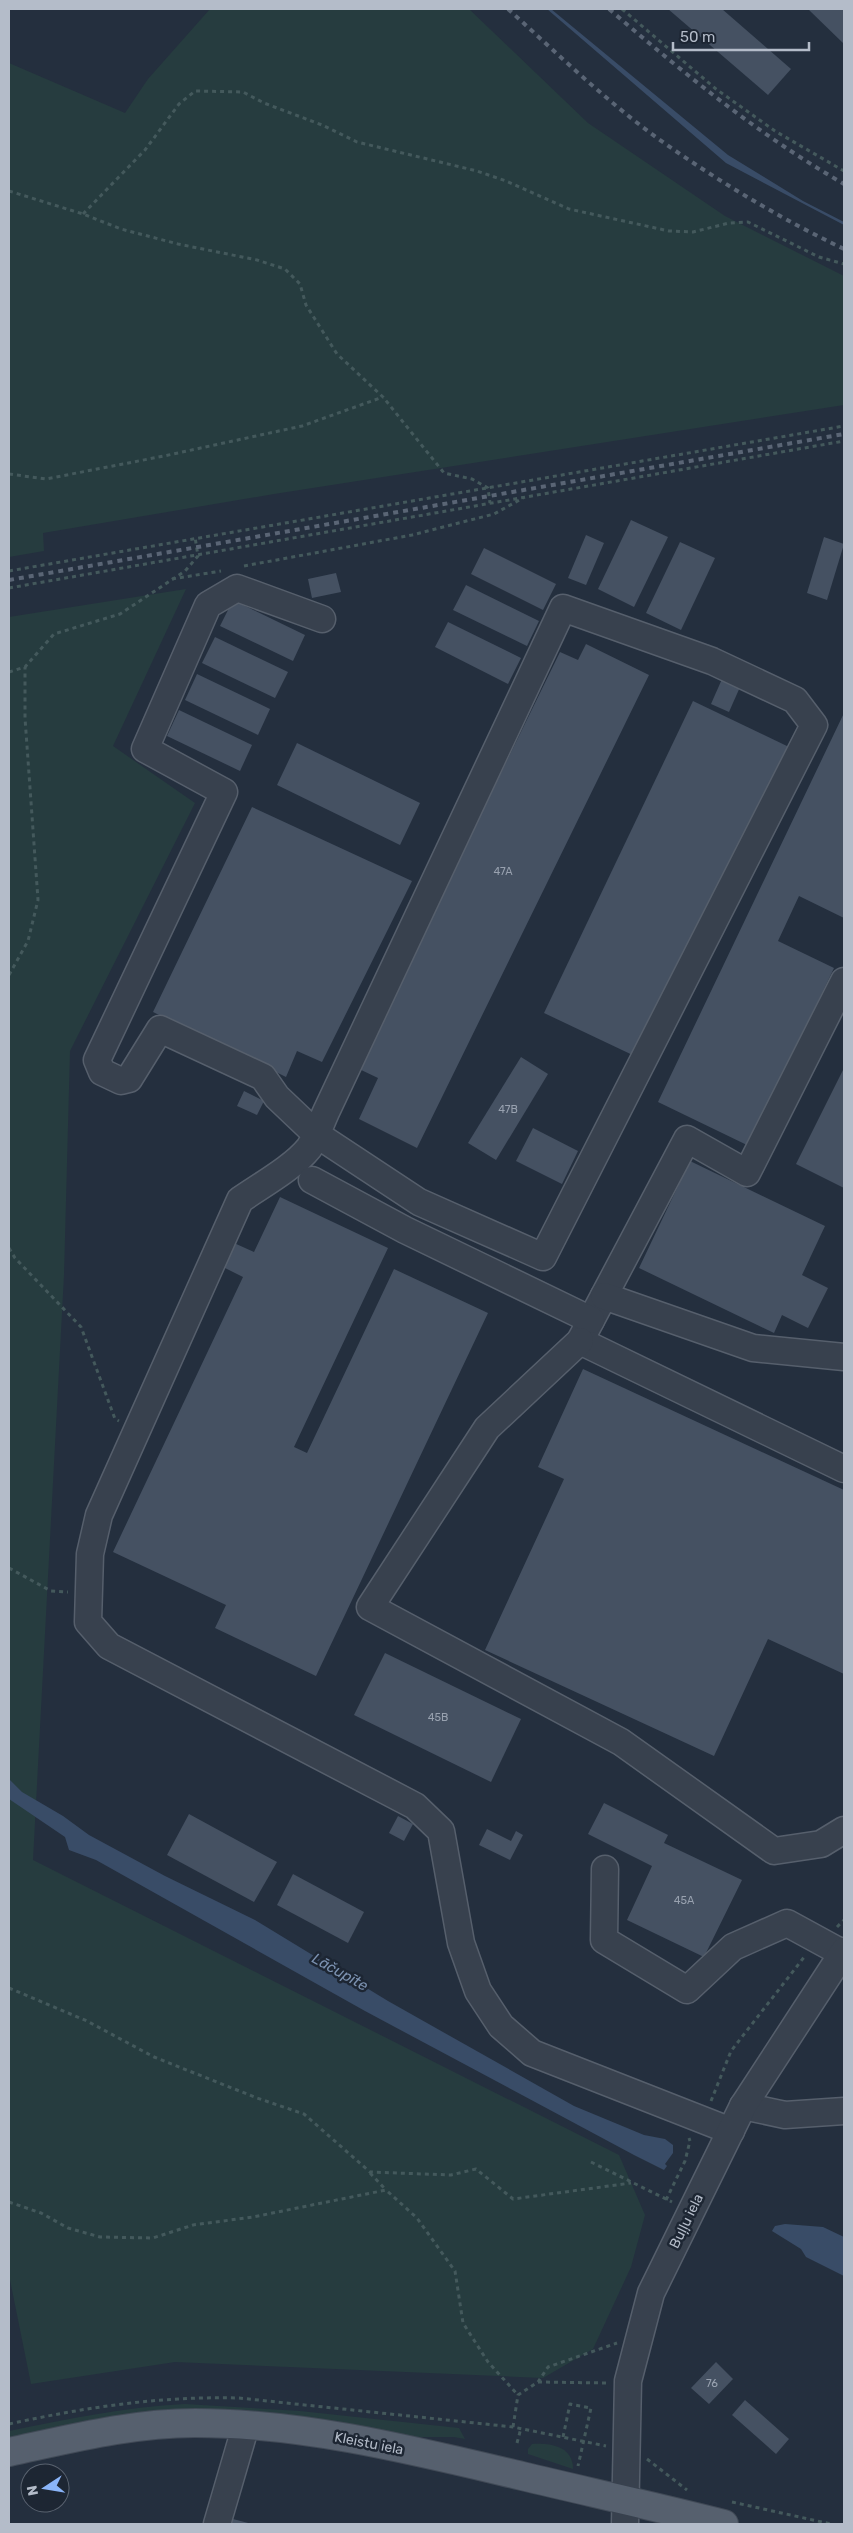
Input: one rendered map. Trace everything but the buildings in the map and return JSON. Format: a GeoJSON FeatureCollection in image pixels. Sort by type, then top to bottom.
{"type":"FeatureCollection","features":[{"type":"Feature","properties":{"kind":"main road","name":"Kleistu iela"},"geometry":{"type":"LineString","coordinates":[[9,2452],[107,2431],[142,2427],[194,2423],[246,2425],[332,2436],[412,2451],[572,2488],[625,2512],[724,2512]]}},
{"type":"Feature","properties":{"kind":"street"},"geometry":{"type":"LineString","coordinates":[[322,619],[236,588],[208,605],[145,749],[224,792],[97,1060],[102,1072],[121,1081],[129,1078],[160,1029],[263,1077],[277,1097],[316,1134],[419,1202],[543,1257],[814,725],[794,700],[698,655],[563,608],[316,1134],[309,1148],[279,1173],[240,1200],[99,1514],[90,1554],[88,1622],[109,1646],[416,1806],[441,1831],[461,1943],[478,1991],[500,2026],[532,2053],[730,2131]]}},
{"type":"Feature","properties":{"kind":"street"},"geometry":{"type":"LineString","coordinates":[[844,981],[747,1173],[687,1139],[586,1331],[487,1428],[370,1607],[621,1742],[774,1851],[821,1844],[844,1830]]}},
{"type":"Feature","properties":{"kind":"street"},"geometry":{"type":"LineString","coordinates":[[312,1180],[586,1331],[844,1469]]}},
{"type":"Feature","properties":{"kind":"street"},"geometry":{"type":"LineString","coordinates":[[604,1296],[753,1348],[844,1358]]}},
{"type":"Feature","properties":{"kind":"street"},"geometry":{"type":"LineString","coordinates":[[605,1869],[604,1940],[688,1990],[733,1946],[787,1923],[836,1949]]}},
{"type":"Feature","properties":{"kind":"street","name":"Buļļu iela"},"geometry":{"type":"LineString","coordinates":[[625,2512],[628,2384],[651,2293],[743,2106],[836,1949]]}},
{"type":"Feature","properties":{"kind":"street"},"geometry":{"type":"LineString","coordinates":[[743,2106],[785,2115],[844,2111]]}},
{"type":"Feature","properties":{"kind":"street"},"geometry":{"type":"LineString","coordinates":[[218,2524],[246,2425]]}},
{"type":"Feature","properties":{"kind":"path"},"geometry":{"type":"LineString","coordinates":[[622,9],[716,89],[775,131],[844,171]]}},
{"type":"Feature","properties":{"kind":"path"},"geometry":{"type":"LineString","coordinates":[[83,214],[145,150],[179,104],[194,91],[243,92],[264,103],[307,119],[357,142],[477,171],[506,181],[568,209],[669,231],[694,232],[729,222],[748,222],[819,257],[844,264]]}},
{"type":"Feature","properties":{"kind":"path"},"geometry":{"type":"LineString","coordinates":[[9,191],[83,214],[121,229],[178,244],[257,260],[285,269],[300,284],[306,305],[338,354],[383,397],[444,473],[472,479],[488,488]]}},
{"type":"Feature","properties":{"kind":"path"},"geometry":{"type":"LineString","coordinates":[[9,474],[46,478],[173,454],[302,426],[383,397]]}},
{"type":"Feature","properties":{"kind":"path"},"geometry":{"type":"LineString","coordinates":[[9,571],[195,537],[844,426]]}},
{"type":"Feature","properties":{"kind":"path"},"geometry":{"type":"LineString","coordinates":[[9,588],[844,441]]}},
{"type":"Feature","properties":{"kind":"path"},"geometry":{"type":"LineString","coordinates":[[488,488],[490,503]]}},
{"type":"Feature","properties":{"kind":"path"},"geometry":{"type":"LineString","coordinates":[[238,568],[412,535],[494,514],[526,496]]}},
{"type":"Feature","properties":{"kind":"path"},"geometry":{"type":"LineString","coordinates":[[195,537],[198,556]]}},
{"type":"Feature","properties":{"kind":"path"},"geometry":{"type":"LineString","coordinates":[[9,672],[25,667],[54,634],[120,614],[185,570],[198,556]]}},
{"type":"Feature","properties":{"kind":"path"},"geometry":{"type":"LineString","coordinates":[[172,579],[228,569]]}},
{"type":"Feature","properties":{"kind":"path"},"geometry":{"type":"LineString","coordinates":[[9,975],[28,941],[38,900],[25,718],[25,667]]}},
{"type":"Feature","properties":{"kind":"path"},"geometry":{"type":"LineString","coordinates":[[9,1248],[15,1258],[81,1327],[115,1419],[138,1428]]}},
{"type":"Feature","properties":{"kind":"path"},"geometry":{"type":"LineString","coordinates":[[9,1568],[52,1591],[89,1593]]}},
{"type":"Feature","properties":{"kind":"path"},"geometry":{"type":"LineString","coordinates":[[702,2120],[731,2051],[802,1959],[836,1949]]}},
{"type":"Feature","properties":{"kind":"path"},"geometry":{"type":"LineString","coordinates":[[9,1988],[87,2021],[154,2057],[257,2098],[304,2114],[370,2172],[386,2190],[418,2218],[455,2271],[463,2323],[488,2362],[518,2395]]}},
{"type":"Feature","properties":{"kind":"path"},"geometry":{"type":"LineString","coordinates":[[666,2200],[685,2161],[690,2142],[674,2110]]}},
{"type":"Feature","properties":{"kind":"path"},"geometry":{"type":"LineString","coordinates":[[591,2162],[691,2211]]}},
{"type":"Feature","properties":{"kind":"path"},"geometry":{"type":"LineString","coordinates":[[370,2172],[451,2175],[476,2169],[513,2200],[631,2183]]}},
{"type":"Feature","properties":{"kind":"path"},"geometry":{"type":"LineString","coordinates":[[9,2202],[40,2213],[68,2228],[100,2236],[153,2238],[193,2225],[253,2217],[386,2190]]}},
{"type":"Feature","properties":{"kind":"path"},"geometry":{"type":"LineString","coordinates":[[513,2427],[518,2395],[538,2382],[548,2367],[641,2334]]}},
{"type":"Feature","properties":{"kind":"path"},"geometry":{"type":"LineString","coordinates":[[538,2382],[628,2384]]}},
{"type":"Feature","properties":{"kind":"path"},"geometry":{"type":"LineString","coordinates":[[563,2437],[570,2404],[591,2408],[572,2488]]}},
{"type":"Feature","properties":{"kind":"path"},"geometry":{"type":"LineString","coordinates":[[462,2420],[521,2428],[607,2446]]}},
{"type":"Feature","properties":{"kind":"path"},"geometry":{"type":"LineString","coordinates":[[517,2443],[521,2428]]}},
{"type":"Feature","properties":{"kind":"path"},"geometry":{"type":"LineString","coordinates":[[643,2455],[678,2485],[691,2491]]}},
{"type":"Feature","properties":{"kind":"path"},"geometry":{"type":"LineString","coordinates":[[724,2512],[831,2524]]}},
{"type":"Feature","properties":{"kind":"green space"},"geometry":{"type":"Polygon","coordinates":[[[210,9],[469,9],[588,123],[725,216],[844,276],[844,405],[274,494],[43,533],[44,551],[9,557],[9,63],[125,113],[148,79],[210,9]]]}},
{"type":"Feature","properties":{"kind":"green space"},"geometry":{"type":"Polygon","coordinates":[[[186,589],[113,746],[195,803],[70,1051],[64,1275],[33,1860],[619,2155],[645,2215],[631,2267],[593,2349],[543,2378],[175,2362],[31,2384],[9,2275],[9,617],[186,589]]]}},
{"type":"Feature","properties":{"kind":"green space"},"geometry":{"type":"Polygon","coordinates":[[[185,2404],[300,2411],[459,2428],[465,2439],[454,2437],[410,2437],[364,2427],[9,2443],[9,2431],[118,2411],[185,2404]]]}},
{"type":"Feature","properties":{"kind":"green space"},"geometry":{"type":"Polygon","coordinates":[[[532,2444],[547,2444],[565,2451],[572,2462],[573,2469],[528,2454],[528,2449],[532,2444]]]}},
{"type":"Feature","properties":{"kind":"water"},"geometry":{"type":"Polygon","coordinates":[[[547,9],[551,9],[728,155],[803,201],[844,222],[844,225],[726,163],[547,9]]]}},
{"type":"Feature","properties":{"kind":"water","name":"Lāčupīte"},"geometry":{"type":"Polygon","coordinates":[[[9,1779],[22,1792],[63,1816],[89,1835],[165,1876],[255,1920],[388,2001],[574,2106],[644,2135],[665,2139],[673,2145],[673,2153],[665,2164],[667,2166],[664,2170],[634,2155],[365,2011],[96,1860],[69,1850],[65,1837],[9,1799],[9,1779]]]}},
{"type":"Feature","properties":{"kind":"water"},"geometry":{"type":"Polygon","coordinates":[[[785,2224],[823,2227],[844,2237],[844,2276],[806,2257],[801,2249],[772,2231],[775,2226],[785,2224]]]}},
{"type":"Feature","properties":{"kind":"railway"},"geometry":{"type":"LineString","coordinates":[[508,9],[605,97],[646,130],[710,174],[754,201],[844,249]]}},
{"type":"Feature","properties":{"kind":"railway"},"geometry":{"type":"LineString","coordinates":[[609,9],[751,124],[844,184]]}},
{"type":"Feature","properties":{"kind":"railway"},"geometry":{"type":"LineString","coordinates":[[9,580],[844,434]]}}]}
